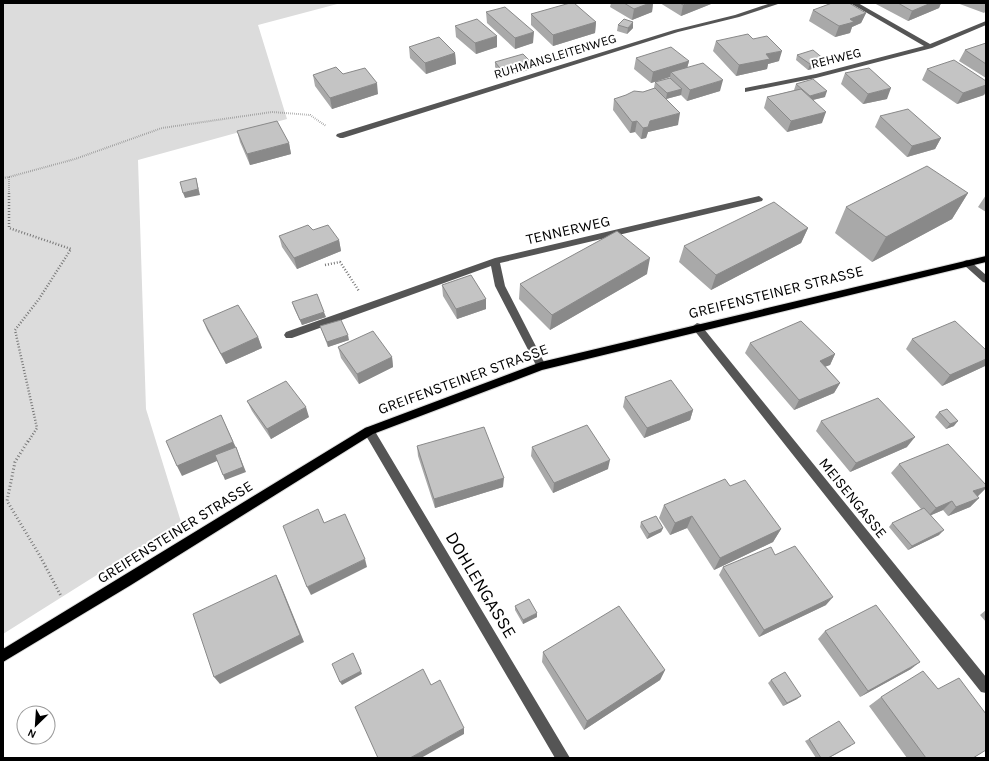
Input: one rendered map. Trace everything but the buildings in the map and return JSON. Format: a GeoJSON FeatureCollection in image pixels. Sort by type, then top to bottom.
{"type":"FeatureCollection","features":[{"type":"Feature","properties":{"kind":"main road","name":"GREIFENSTEINER STRASSE"},"geometry":{"type":"LineString","coordinates":[[3,656],[369,431],[541,366],[697,327],[986,259]]}},
{"type":"Feature","properties":{"kind":"street","name":"RUHMANSLEITENWEG"},"geometry":{"type":"LineString","coordinates":[[340,136],[676,31],[737,16],[778,3]]}},
{"type":"Feature","properties":{"kind":"street"},"geometry":{"type":"LineString","coordinates":[[853,3],[930,47]]}},
{"type":"Feature","properties":{"kind":"street","name":"REHWEG"},"geometry":{"type":"LineString","coordinates":[[748,90],[816,76],[930,47],[986,24]]}},
{"type":"Feature","properties":{"kind":"street","name":"TENNERWEG"},"geometry":{"type":"LineString","coordinates":[[289,335],[496,261],[759,199]]}},
{"type":"Feature","properties":{"kind":"street"},"geometry":{"type":"LineString","coordinates":[[496,261],[500,286],[541,366]]}},
{"type":"Feature","properties":{"kind":"street"},"geometry":{"type":"LineString","coordinates":[[967,263],[986,280]]}},
{"type":"Feature","properties":{"kind":"street","name":"MEISENGASSE"},"geometry":{"type":"LineString","coordinates":[[697,327],[986,687]]}},
{"type":"Feature","properties":{"kind":"street","name":"DOHLENGASSE"},"geometry":{"type":"LineString","coordinates":[[369,431],[563,758]]}},
{"type":"Feature","properties":{"kind":"path"},"geometry":{"type":"LineString","coordinates":[[3,178],[9,178],[75,159],[162,128],[272,112],[310,115],[340,136]]}},
{"type":"Feature","properties":{"kind":"path"},"geometry":{"type":"LineString","coordinates":[[9,178],[9,228],[71,249],[39,299],[15,330],[37,428],[15,462],[7,501],[40,556],[71,615]]}},
{"type":"Feature","properties":{"kind":"path"},"geometry":{"type":"LineString","coordinates":[[324,265],[340,262],[369,306]]}},
{"type":"Feature","properties":{"kind":"shaded area"},"geometry":{"type":"Polygon","coordinates":[[[3,3],[341,3],[258,25],[287,119],[138,160],[146,409],[181,522],[3,634],[3,3]]]}}]}
